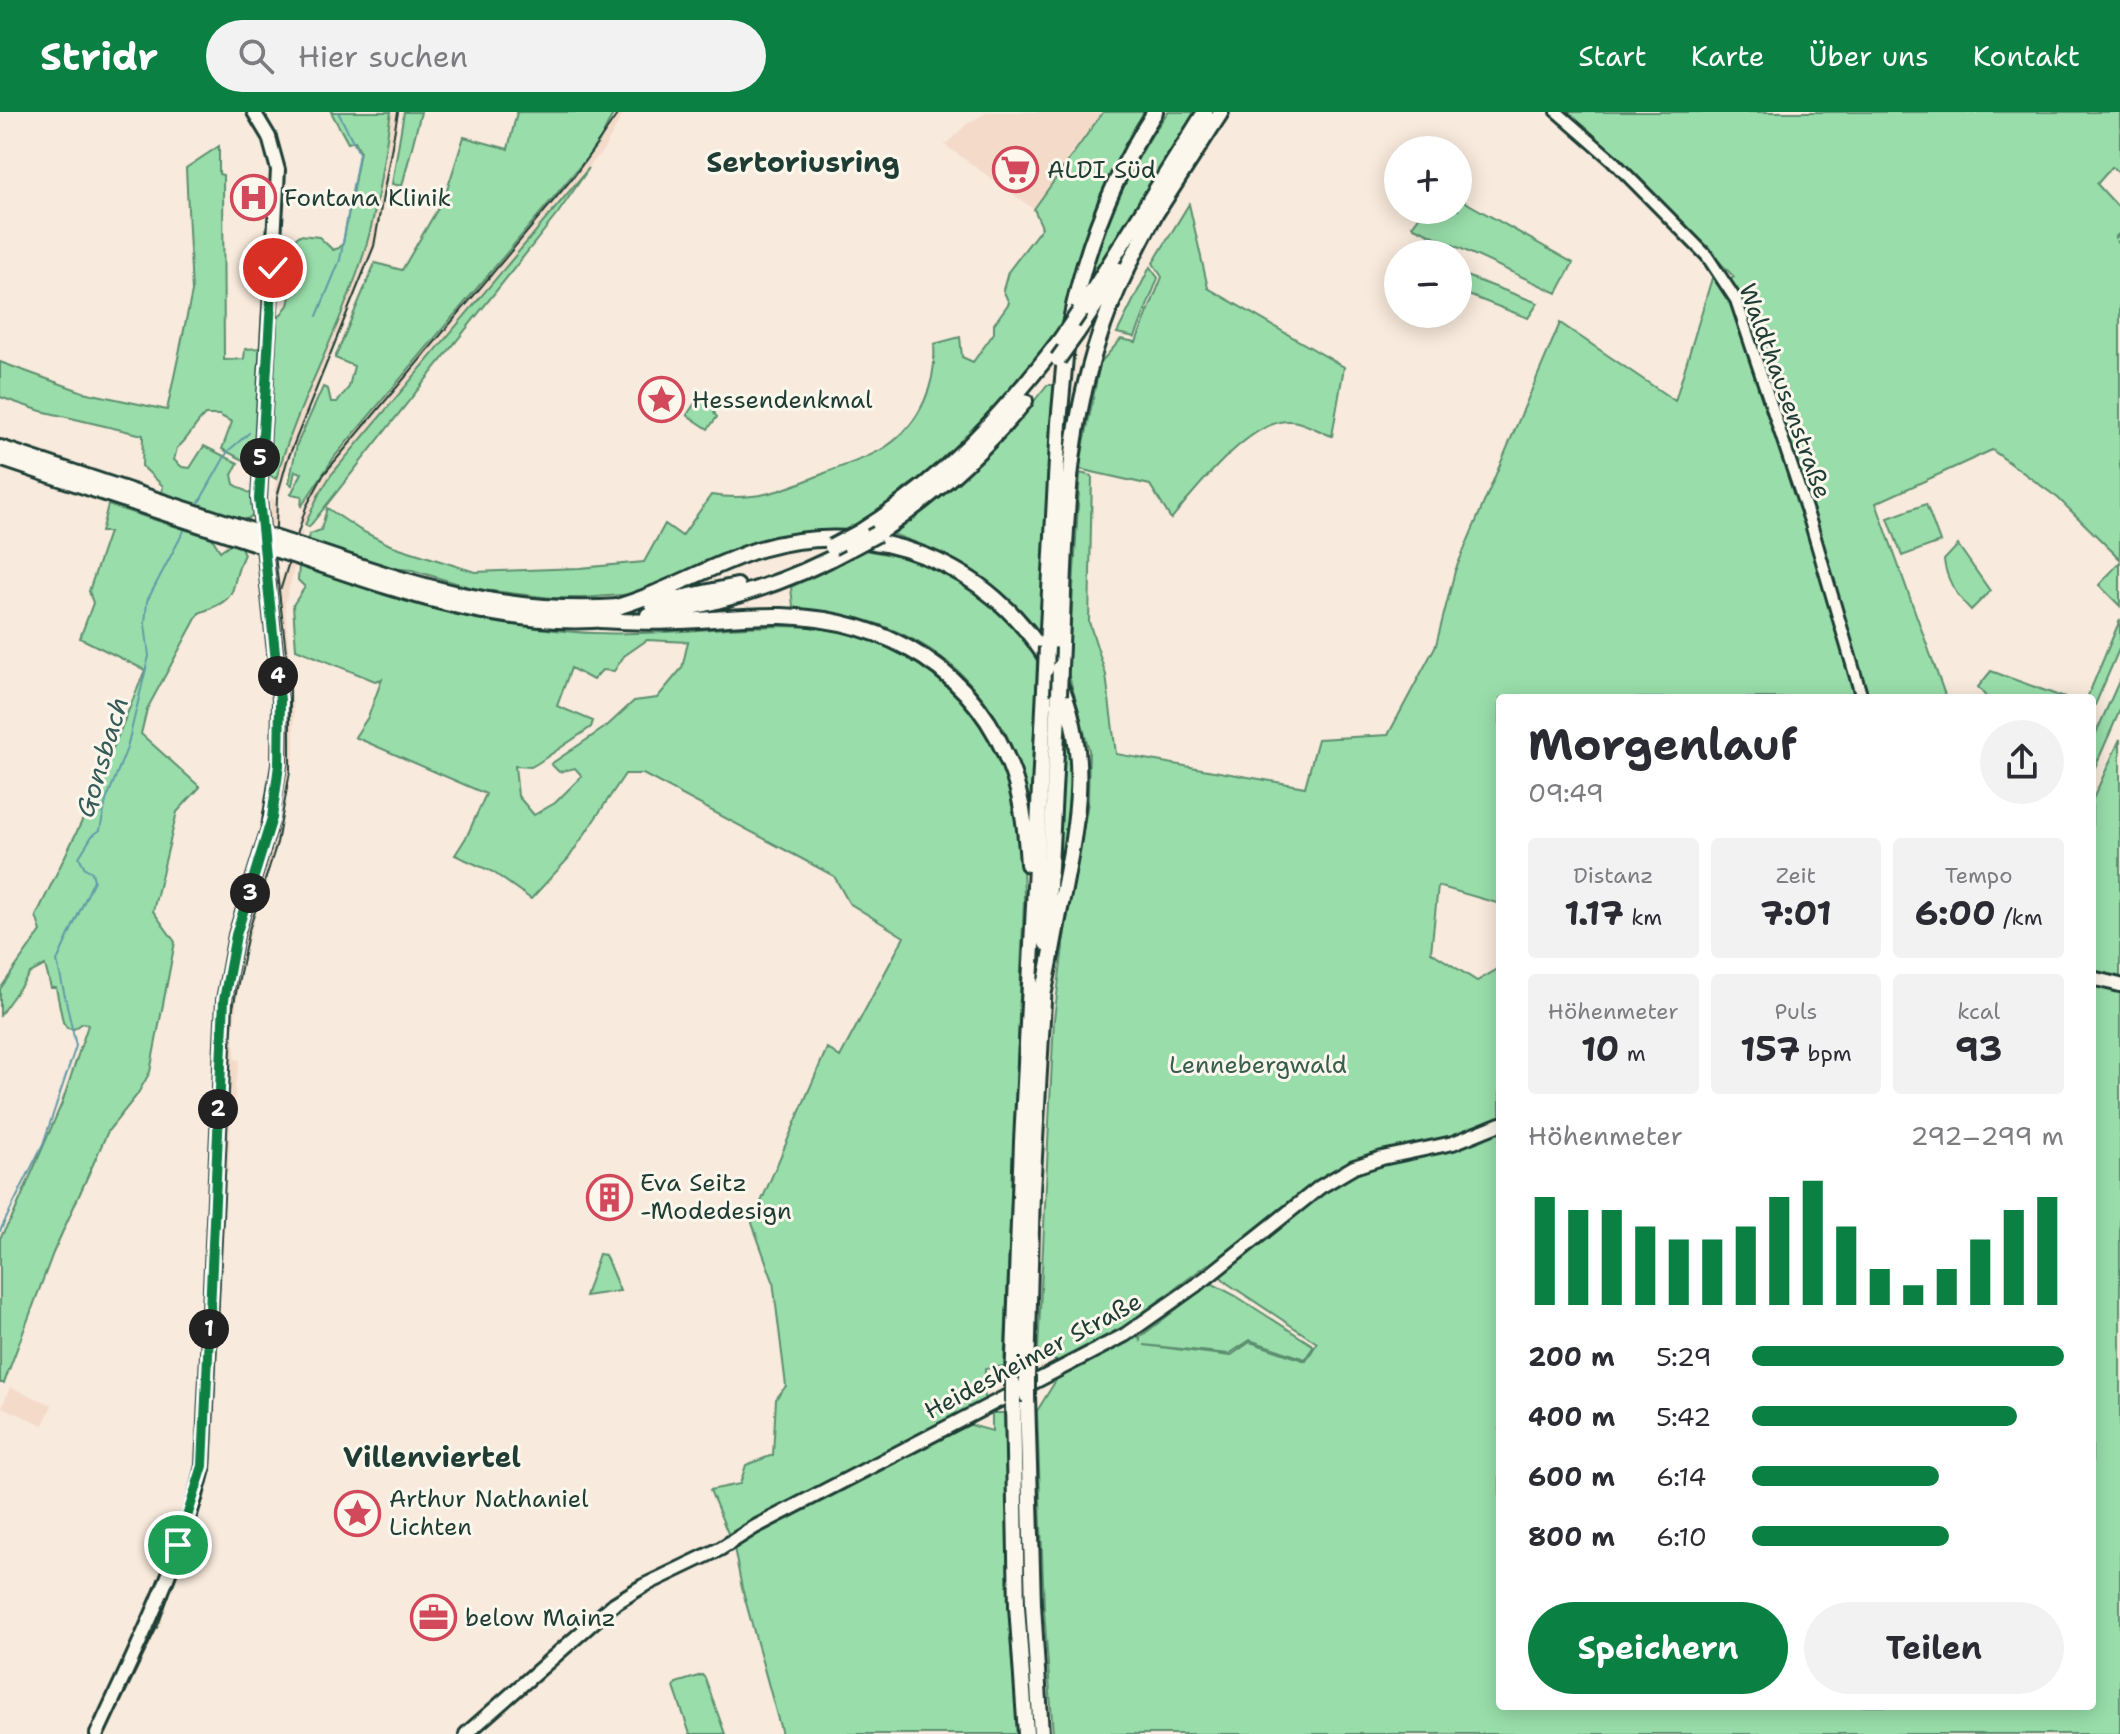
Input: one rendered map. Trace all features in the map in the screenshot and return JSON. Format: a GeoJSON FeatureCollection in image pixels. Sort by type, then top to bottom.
{"type":"FeatureCollection","features":[{"type":"Feature","properties":{"kind":"highway"},"geometry":{"type":"LineString","coordinates":[[1026,1734],[1017,1606],[1020,1399],[1027,1375],[1032,1192],[1059,695],[1047,647],[1063,371],[1073,308],[1087,253],[1106,202],[1155,112]]}},
{"type":"Feature","properties":{"kind":"highway"},"geometry":{"type":"LineString","coordinates":[[310,555],[465,597],[560,608],[613,608],[663,603],[739,586],[832,547],[913,496],[962,454],[1006,409],[1080,311],[1205,112]]}},
{"type":"Feature","properties":{"kind":"highway"},"geometry":{"type":"LineString","coordinates":[[599,620],[660,613],[728,599],[803,572],[877,534],[937,490],[1011,418],[1058,359],[1221,112]]}},
{"type":"Feature","properties":{"kind":"highway"},"geometry":{"type":"LineString","coordinates":[[1041,1734],[1020,1399],[1013,1383],[1033,928],[1070,478],[1083,395],[1110,308],[1155,214]]}},
{"type":"Feature","properties":{"kind":"highway"},"geometry":{"type":"LineString","coordinates":[[0,448],[151,503]]}},
{"type":"Feature","properties":{"kind":"highway"},"geometry":{"type":"LineString","coordinates":[[0,458],[151,503],[310,555],[415,594],[467,608],[523,618],[668,622],[760,616],[826,620],[876,632],[922,655],[967,694],[992,728],[1014,775],[1026,830],[1033,928]]}},
{"type":"Feature","properties":{"kind":"highway"},"geometry":{"type":"LineString","coordinates":[[613,608],[660,593],[757,550],[827,538],[872,540],[916,551],[958,570],[995,597],[1027,630],[1053,669],[1070,712],[1080,758],[1079,812],[1044,991]]}},
{"type":"Feature","properties":{"kind":"main road"},"geometry":{"type":"LineString","coordinates":[[97,1734],[151,1620],[203,1466],[224,1000],[236,935],[272,818],[279,765],[280,700],[259,520],[261,426],[278,178],[273,148],[254,112]]}},
{"type":"Feature","properties":{"kind":"main road"},"geometry":{"type":"LineString","coordinates":[[2096,979],[2120,985]]}},
{"type":"Feature","properties":{"kind":"main road","name":"Heidesheimer Straße"},"geometry":{"type":"LineString","coordinates":[[466,1734],[614,1604],[755,1527],[1125,1335],[1156,1316],[1320,1187],[1354,1167],[1453,1143],[1496,1126]]}},
{"type":"Feature","properties":{"kind":"street","name":"Waldthausenstraße"},"geometry":{"type":"LineString","coordinates":[[1557,112],[1612,160],[1688,236],[1729,287],[1740,311],[1807,510],[1861,694]]}},
{"type":"Feature","properties":{"kind":"shaded area"},"geometry":{"type":"Polygon","coordinates":[[[391,112],[400,112],[376,245],[296,441],[278,501],[274,491],[282,458],[363,256],[391,112]]]}},
{"type":"Feature","properties":{"kind":"shaded area"},"geometry":{"type":"Polygon","coordinates":[[[617,112],[626,114],[623,114],[604,149],[331,475],[305,525],[298,523],[308,496],[325,469],[574,174],[617,112]]]}},
{"type":"Feature","properties":{"kind":"shaded area"},"geometry":{"type":"Polygon","coordinates":[[[987,112],[1103,112],[1034,209],[945,145],[967,124],[987,112]]]}},
{"type":"Feature","properties":{"kind":"shaded area"},"geometry":{"type":"Polygon","coordinates":[[[271,496],[278,507],[276,555],[279,585],[297,530],[303,532],[285,605],[294,714],[294,754],[280,834],[242,962],[232,1041],[235,1059],[240,1060],[234,1116],[231,1117],[228,1173],[223,1180],[219,1180],[227,1019],[240,940],[276,820],[286,740],[285,685],[273,595],[269,530],[271,496]]]}},
{"type":"Feature","properties":{"kind":"shaded area"},"geometry":{"type":"Polygon","coordinates":[[[219,1193],[224,1193],[214,1450],[209,1484],[161,1622],[107,1734],[100,1734],[201,1488],[219,1193]]]}},
{"type":"Feature","properties":{"kind":"shaded area"},"geometry":{"type":"Polygon","coordinates":[[[10,1387],[52,1405],[43,1425],[2,1407],[10,1387]]]}},
{"type":"Feature","properties":{"kind":"green space"},"geometry":{"type":"Polygon","coordinates":[[[331,112],[391,112],[376,203],[363,256],[276,479],[265,472],[275,331],[279,317],[288,305],[294,281],[302,270],[302,251],[295,239],[300,235],[319,237],[333,250],[343,243],[360,151],[355,141],[348,143],[331,112]]]}},
{"type":"Feature","properties":{"kind":"green space"},"geometry":{"type":"Polygon","coordinates":[[[404,112],[421,112],[402,186],[392,184],[404,112]]]}},
{"type":"Feature","properties":{"kind":"green space"},"geometry":{"type":"Polygon","coordinates":[[[517,112],[614,112],[587,158],[335,456],[301,507],[302,496],[291,494],[302,473],[295,471],[292,485],[289,483],[297,444],[323,387],[328,389],[331,402],[337,402],[349,387],[354,366],[335,358],[375,263],[402,270],[445,196],[464,137],[508,149],[517,112]]]}},
{"type":"Feature","properties":{"kind":"green space"},"geometry":{"type":"Polygon","coordinates":[[[1103,112],[1150,112],[1124,148],[1098,200],[1060,329],[987,420],[943,461],[903,490],[895,501],[851,531],[829,530],[801,535],[634,594],[582,598],[552,598],[476,589],[412,570],[390,568],[306,541],[310,534],[321,530],[327,508],[390,545],[475,572],[644,562],[665,524],[682,536],[711,495],[742,497],[770,493],[880,450],[899,437],[918,414],[933,373],[934,344],[960,337],[962,357],[973,362],[994,333],[994,324],[1009,303],[1003,290],[1008,272],[1042,227],[1034,209],[1103,112]]]}},
{"type":"Feature","properties":{"kind":"green space"},"geometry":{"type":"Polygon","coordinates":[[[1168,112],[1200,112],[1082,298],[1117,201],[1140,155],[1168,112]]]}},
{"type":"Feature","properties":{"kind":"green space","name":"Lennebergwald"},"geometry":{"type":"Polygon","coordinates":[[[1566,112],[2120,112],[2120,174],[2112,167],[2097,184],[2120,209],[2120,233],[2114,238],[2120,235],[2120,243],[2116,241],[2120,246],[2120,559],[2058,498],[1992,450],[1876,503],[1945,694],[1496,694],[1496,903],[1438,886],[1431,952],[1477,981],[1496,970],[1496,1710],[2096,1710],[2096,792],[2120,739],[2120,1734],[1053,1734],[1044,1610],[1037,1411],[1058,1377],[1058,1362],[1038,1351],[1054,1019],[1065,931],[1088,803],[1089,750],[1068,672],[1080,473],[1092,476],[1089,622],[1106,675],[1116,754],[1305,787],[1318,739],[1388,735],[1436,645],[1455,571],[1560,323],[1675,401],[1712,278],[1721,285],[1734,277],[1619,158],[1566,112]],[[1208,1264],[1129,1323],[1140,1340],[1211,1283],[1314,1346],[1305,1359],[1250,1340],[1229,1354],[1144,1345],[1230,1356],[1250,1342],[1306,1361],[1317,1343],[1227,1283],[1208,1264]]]}},
{"type":"Feature","properties":{"kind":"green space"},"geometry":{"type":"Polygon","coordinates":[[[219,146],[219,174],[223,175],[224,360],[244,359],[245,349],[261,348],[253,465],[222,449],[232,422],[219,415],[205,415],[177,448],[174,460],[182,467],[190,468],[204,446],[238,463],[232,475],[234,484],[251,494],[253,515],[245,520],[162,493],[163,486],[142,466],[143,435],[41,411],[0,397],[0,362],[83,392],[167,410],[192,292],[186,168],[219,146]]]}},
{"type":"Feature","properties":{"kind":"green space"},"geometry":{"type":"Polygon","coordinates":[[[589,168],[558,213],[309,527],[305,525],[331,475],[589,168]]]}},
{"type":"Feature","properties":{"kind":"green space"},"geometry":{"type":"Polygon","coordinates":[[[1189,204],[1208,288],[1344,367],[1332,436],[1295,421],[1274,423],[1258,431],[1224,458],[1171,519],[1150,485],[1079,469],[1100,363],[1121,339],[1136,342],[1162,277],[1153,263],[1189,204]]]}},
{"type":"Feature","properties":{"kind":"green space"},"geometry":{"type":"Polygon","coordinates":[[[1472,206],[1573,263],[1557,293],[1472,254],[1472,240],[1442,240],[1412,226],[1472,224],[1472,206]]]}},
{"type":"Feature","properties":{"kind":"green space"},"geometry":{"type":"Polygon","coordinates":[[[1150,267],[1158,278],[1135,337],[1117,333],[1150,267]]]}},
{"type":"Feature","properties":{"kind":"green space"},"geometry":{"type":"Polygon","coordinates":[[[1472,278],[1538,303],[1528,318],[1472,296],[1472,278]]]}},
{"type":"Feature","properties":{"kind":"green space"},"geometry":{"type":"Polygon","coordinates":[[[1047,385],[1055,385],[1041,638],[1009,601],[976,573],[916,542],[892,534],[975,465],[1047,385]]]}},
{"type":"Feature","properties":{"kind":"green space"},"geometry":{"type":"Polygon","coordinates":[[[699,397],[709,400],[717,409],[714,413],[717,417],[708,429],[687,415],[699,397]]]}},
{"type":"Feature","properties":{"kind":"green space"},"geometry":{"type":"Polygon","coordinates":[[[1926,504],[1940,542],[1902,556],[1888,518],[1926,504]]]}},
{"type":"Feature","properties":{"kind":"green space"},"geometry":{"type":"Polygon","coordinates":[[[108,505],[212,538],[220,551],[233,542],[240,545],[244,554],[229,597],[199,613],[147,709],[141,734],[200,787],[177,812],[153,911],[175,942],[150,1072],[137,1095],[108,1131],[53,1253],[4,1383],[0,1383],[0,1238],[13,1216],[62,1103],[88,1025],[83,1023],[74,1029],[67,1028],[56,988],[51,988],[45,965],[30,973],[0,1015],[0,989],[41,931],[36,916],[83,814],[87,812],[145,670],[80,638],[93,603],[89,591],[109,532],[101,532],[108,505]]]}},
{"type":"Feature","properties":{"kind":"green space"},"geometry":{"type":"Polygon","coordinates":[[[1958,545],[1990,591],[1971,610],[1953,587],[1945,567],[1944,560],[1958,545]]]}},
{"type":"Feature","properties":{"kind":"green space"},"geometry":{"type":"Polygon","coordinates":[[[864,550],[920,561],[955,576],[985,598],[1037,652],[1034,842],[1019,772],[991,711],[971,684],[947,661],[918,642],[883,626],[793,606],[791,587],[864,550]]]}},
{"type":"Feature","properties":{"kind":"green space"},"geometry":{"type":"Polygon","coordinates":[[[2120,562],[2120,606],[2099,585],[2120,562]]]}},
{"type":"Feature","properties":{"kind":"green space"},"geometry":{"type":"Polygon","coordinates":[[[299,566],[469,616],[575,632],[634,633],[781,626],[842,631],[901,653],[928,670],[953,690],[992,740],[1015,801],[1022,850],[1024,900],[1004,1366],[985,1369],[984,1403],[960,1415],[967,1424],[992,1431],[992,1413],[1004,1413],[1018,1734],[782,1734],[734,1548],[710,1490],[740,1484],[746,1465],[773,1455],[776,1399],[786,1386],[773,1281],[752,1223],[827,1048],[840,1057],[904,937],[849,903],[834,876],[643,774],[625,774],[568,859],[531,899],[493,872],[455,855],[486,794],[355,737],[368,717],[382,679],[375,681],[296,649],[293,605],[305,587],[298,580],[299,566]],[[647,640],[624,656],[614,671],[602,670],[593,680],[571,668],[557,706],[593,721],[591,727],[538,763],[531,767],[515,766],[518,796],[534,815],[555,803],[582,776],[575,768],[559,772],[551,764],[607,726],[634,701],[657,698],[682,668],[688,642],[647,640]]]}},
{"type":"Feature","properties":{"kind":"green space"},"geometry":{"type":"Polygon","coordinates":[[[2120,620],[2120,647],[2096,703],[2096,694],[2089,694],[2120,620]]]}},
{"type":"Feature","properties":{"kind":"green space"},"geometry":{"type":"Polygon","coordinates":[[[1991,671],[2054,694],[1984,694],[1978,687],[1991,671]]]}},
{"type":"Feature","properties":{"kind":"green space"},"geometry":{"type":"Polygon","coordinates":[[[2120,679],[2120,710],[2096,765],[2096,733],[2120,679]]]}},
{"type":"Feature","properties":{"kind":"green space"},"geometry":{"type":"Polygon","coordinates":[[[1064,721],[1071,739],[1073,793],[1051,935],[1064,721]]]}},
{"type":"Feature","properties":{"kind":"green space"},"geometry":{"type":"Polygon","coordinates":[[[599,1254],[605,1255],[620,1291],[585,1296],[599,1254]]]}},
{"type":"Feature","properties":{"kind":"green space"},"geometry":{"type":"Polygon","coordinates":[[[702,1675],[725,1734],[690,1734],[674,1687],[676,1683],[702,1675]]]}},
{"type":"Feature","properties":{"kind":"waterway","name":"Gonsbach"},"geometry":{"type":"LineString","coordinates":[[317,316],[340,260],[359,153],[338,112]]}},
{"type":"Feature","properties":{"kind":"waterway","name":"Gonsbach"},"geometry":{"type":"LineString","coordinates":[[197,506],[228,451],[249,433]]}},
{"type":"Feature","properties":{"kind":"waterway","name":"Gonsbach"},"geometry":{"type":"LineString","coordinates":[[0,1231],[43,1144],[76,1046],[57,961],[94,880],[92,872],[85,868],[79,857],[92,836],[100,830],[106,801],[127,748],[149,656],[145,624],[147,601],[187,525]]}},
{"type":"Feature","properties":{"kind":"tram line"},"geometry":{"type":"LineString","coordinates":[[105,1734],[159,1623],[211,1470],[233,1008],[248,933],[277,843],[290,772],[290,687],[275,555],[277,497],[287,461],[374,246],[398,112]]}},
{"type":"Feature","properties":{"kind":"tram line"},"geometry":{"type":"LineString","coordinates":[[281,588],[306,507],[324,474],[575,175],[619,112]]}},
{"type":"Feature","properties":{"kind":"place","name":"ALDI Süd"},"geometry":{"type":"Point","coordinates":[1016,170]}},
{"type":"Feature","properties":{"kind":"place","name":"Fontana Klinik"},"geometry":{"type":"Point","coordinates":[253,198]}},
{"type":"Feature","properties":{"kind":"place","name":"Hessendenkmal"},"geometry":{"type":"Point","coordinates":[661,400]}},
{"type":"Feature","properties":{"kind":"place","name":"Eva Seitz -Modedesign"},"geometry":{"type":"Point","coordinates":[609,1197]}},
{"type":"Feature","properties":{"kind":"place","name":"Arthur Nathaniel Lichten"},"geometry":{"type":"Point","coordinates":[358,1513]}},
{"type":"Feature","properties":{"kind":"place","name":"below Mainz"},"geometry":{"type":"Point","coordinates":[434,1618]}},
{"type":"Feature","properties":{"kind":"district","name":"Sertoriusring"},"geometry":{"type":"Point","coordinates":[803,162]}},
{"type":"Feature","properties":{"kind":"district","name":"Villenviertel"},"geometry":{"type":"Point","coordinates":[432,1457]}},
{"type":"Feature","properties":{"kind":"route"},"geometry":{"type":"LineString","coordinates":[[178,1545],[203,1466],[224,1000],[236,935],[272,818],[279,765],[280,700],[259,520],[261,426],[273,268]]}}]}
